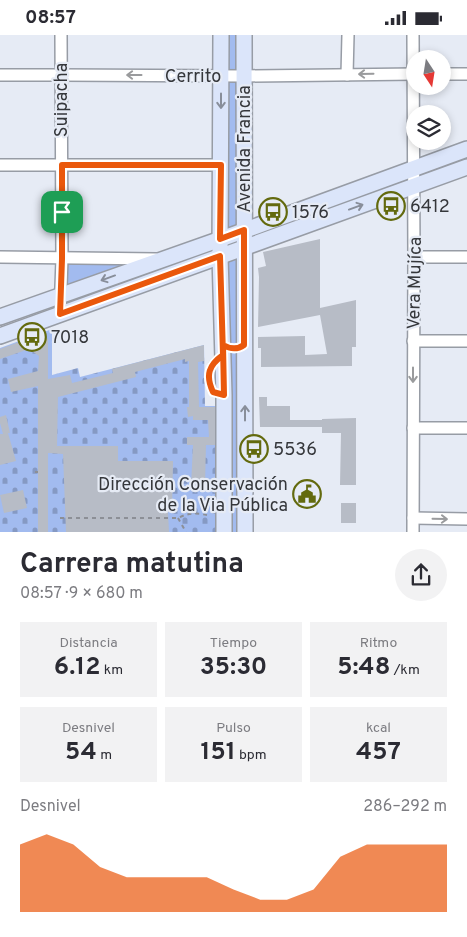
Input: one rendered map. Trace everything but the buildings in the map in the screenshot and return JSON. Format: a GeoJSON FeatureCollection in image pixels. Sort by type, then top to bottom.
{"type":"FeatureCollection","features":[{"type":"Feature","properties":{"kind":"main road","name":"Avenida Francia"},"geometry":{"type":"LineString","coordinates":[[221,35],[220,256],[224,395],[224,525]]}},
{"type":"Feature","properties":{"kind":"main road","name":"Avenida Francia"},"geometry":{"type":"LineString","coordinates":[[244,35],[245,528]]}},
{"type":"Feature","properties":{"kind":"main road"},"geometry":{"type":"LineString","coordinates":[[0,317],[467,149]]}},
{"type":"Feature","properties":{"kind":"main road"},"geometry":{"type":"LineString","coordinates":[[0,336],[467,167]]}},
{"type":"Feature","properties":{"kind":"main road"},"geometry":{"type":"LineString","coordinates":[[223,346],[231,349],[240,347],[244,343]]}},
{"type":"Feature","properties":{"kind":"main road"},"geometry":{"type":"LineString","coordinates":[[224,525],[245,528]]}},
{"type":"Feature","properties":{"kind":"street","name":"Suipacha"},"geometry":{"type":"LineString","coordinates":[[60,314],[62,259],[61,35]]}},
{"type":"Feature","properties":{"kind":"street"},"geometry":{"type":"LineString","coordinates":[[347,75],[348,35]]}},
{"type":"Feature","properties":{"kind":"street","name":"Vera Mujíca"},"geometry":{"type":"LineString","coordinates":[[413,35],[413,50]]}},
{"type":"Feature","properties":{"kind":"street","name":"Cerrito"},"geometry":{"type":"LineString","coordinates":[[0,75],[244,76],[406,74]]}},
{"type":"Feature","properties":{"kind":"street"},"geometry":{"type":"LineString","coordinates":[[451,74],[467,74]]}},
{"type":"Feature","properties":{"kind":"street","name":"Vera Mujíca"},"geometry":{"type":"LineString","coordinates":[[413,532],[414,95]]}},
{"type":"Feature","properties":{"kind":"street"},"geometry":{"type":"LineString","coordinates":[[0,165],[221,165]]}},
{"type":"Feature","properties":{"kind":"street"},"geometry":{"type":"LineString","coordinates":[[0,257],[164,259]]}},
{"type":"Feature","properties":{"kind":"street"},"geometry":{"type":"LineString","coordinates":[[414,257],[467,257]]}},
{"type":"Feature","properties":{"kind":"street"},"geometry":{"type":"LineString","coordinates":[[413,341],[467,341]]}},
{"type":"Feature","properties":{"kind":"street"},"geometry":{"type":"LineString","coordinates":[[413,427],[467,427]]}},
{"type":"Feature","properties":{"kind":"street"},"geometry":{"type":"LineString","coordinates":[[413,518],[467,519]]}},
{"type":"Feature","properties":{"kind":"path"},"geometry":{"type":"LineString","coordinates":[[60,518],[178,518],[186,514],[202,513]]}},
{"type":"Feature","properties":{"kind":"path"},"geometry":{"type":"LineString","coordinates":[[178,518],[186,532]]}},
{"type":"Feature","properties":{"kind":"green space"},"geometry":{"type":"Polygon","coordinates":[[[221,35],[244,35],[245,532],[224,532],[221,35]]]}},
{"type":"Feature","properties":{"kind":"green space"},"geometry":{"type":"Polygon","coordinates":[[[126,262],[128,265],[66,287],[67,263],[126,262]]]}},
{"type":"Feature","properties":{"kind":"green space"},"geometry":{"type":"Polygon","coordinates":[[[52,329],[52,375],[78,368],[80,377],[204,345],[205,406],[218,406],[216,532],[0,532],[0,348],[52,329]]]}},
{"type":"Feature","properties":{"kind":"place","name":"6412"},"geometry":{"type":"Point","coordinates":[391,206]}},
{"type":"Feature","properties":{"kind":"place","name":"1576"},"geometry":{"type":"Point","coordinates":[273,212]}},
{"type":"Feature","properties":{"kind":"place","name":"7018"},"geometry":{"type":"Point","coordinates":[32,337]}},
{"type":"Feature","properties":{"kind":"place","name":"5536"},"geometry":{"type":"Point","coordinates":[254,449]}},
{"type":"Feature","properties":{"kind":"place","name":"Dirección Conservación de la Via Pública"},"geometry":{"type":"Point","coordinates":[307,494]}},
{"type":"Feature","properties":{"kind":"route"},"geometry":{"type":"LineString","coordinates":[[62,165],[221,165],[220,239],[244,230],[244,345],[231,349],[223,345],[224,395],[213,392],[209,384],[210,368],[214,361],[223,355],[220,256],[60,314],[62,212],[62,165]]}}]}
